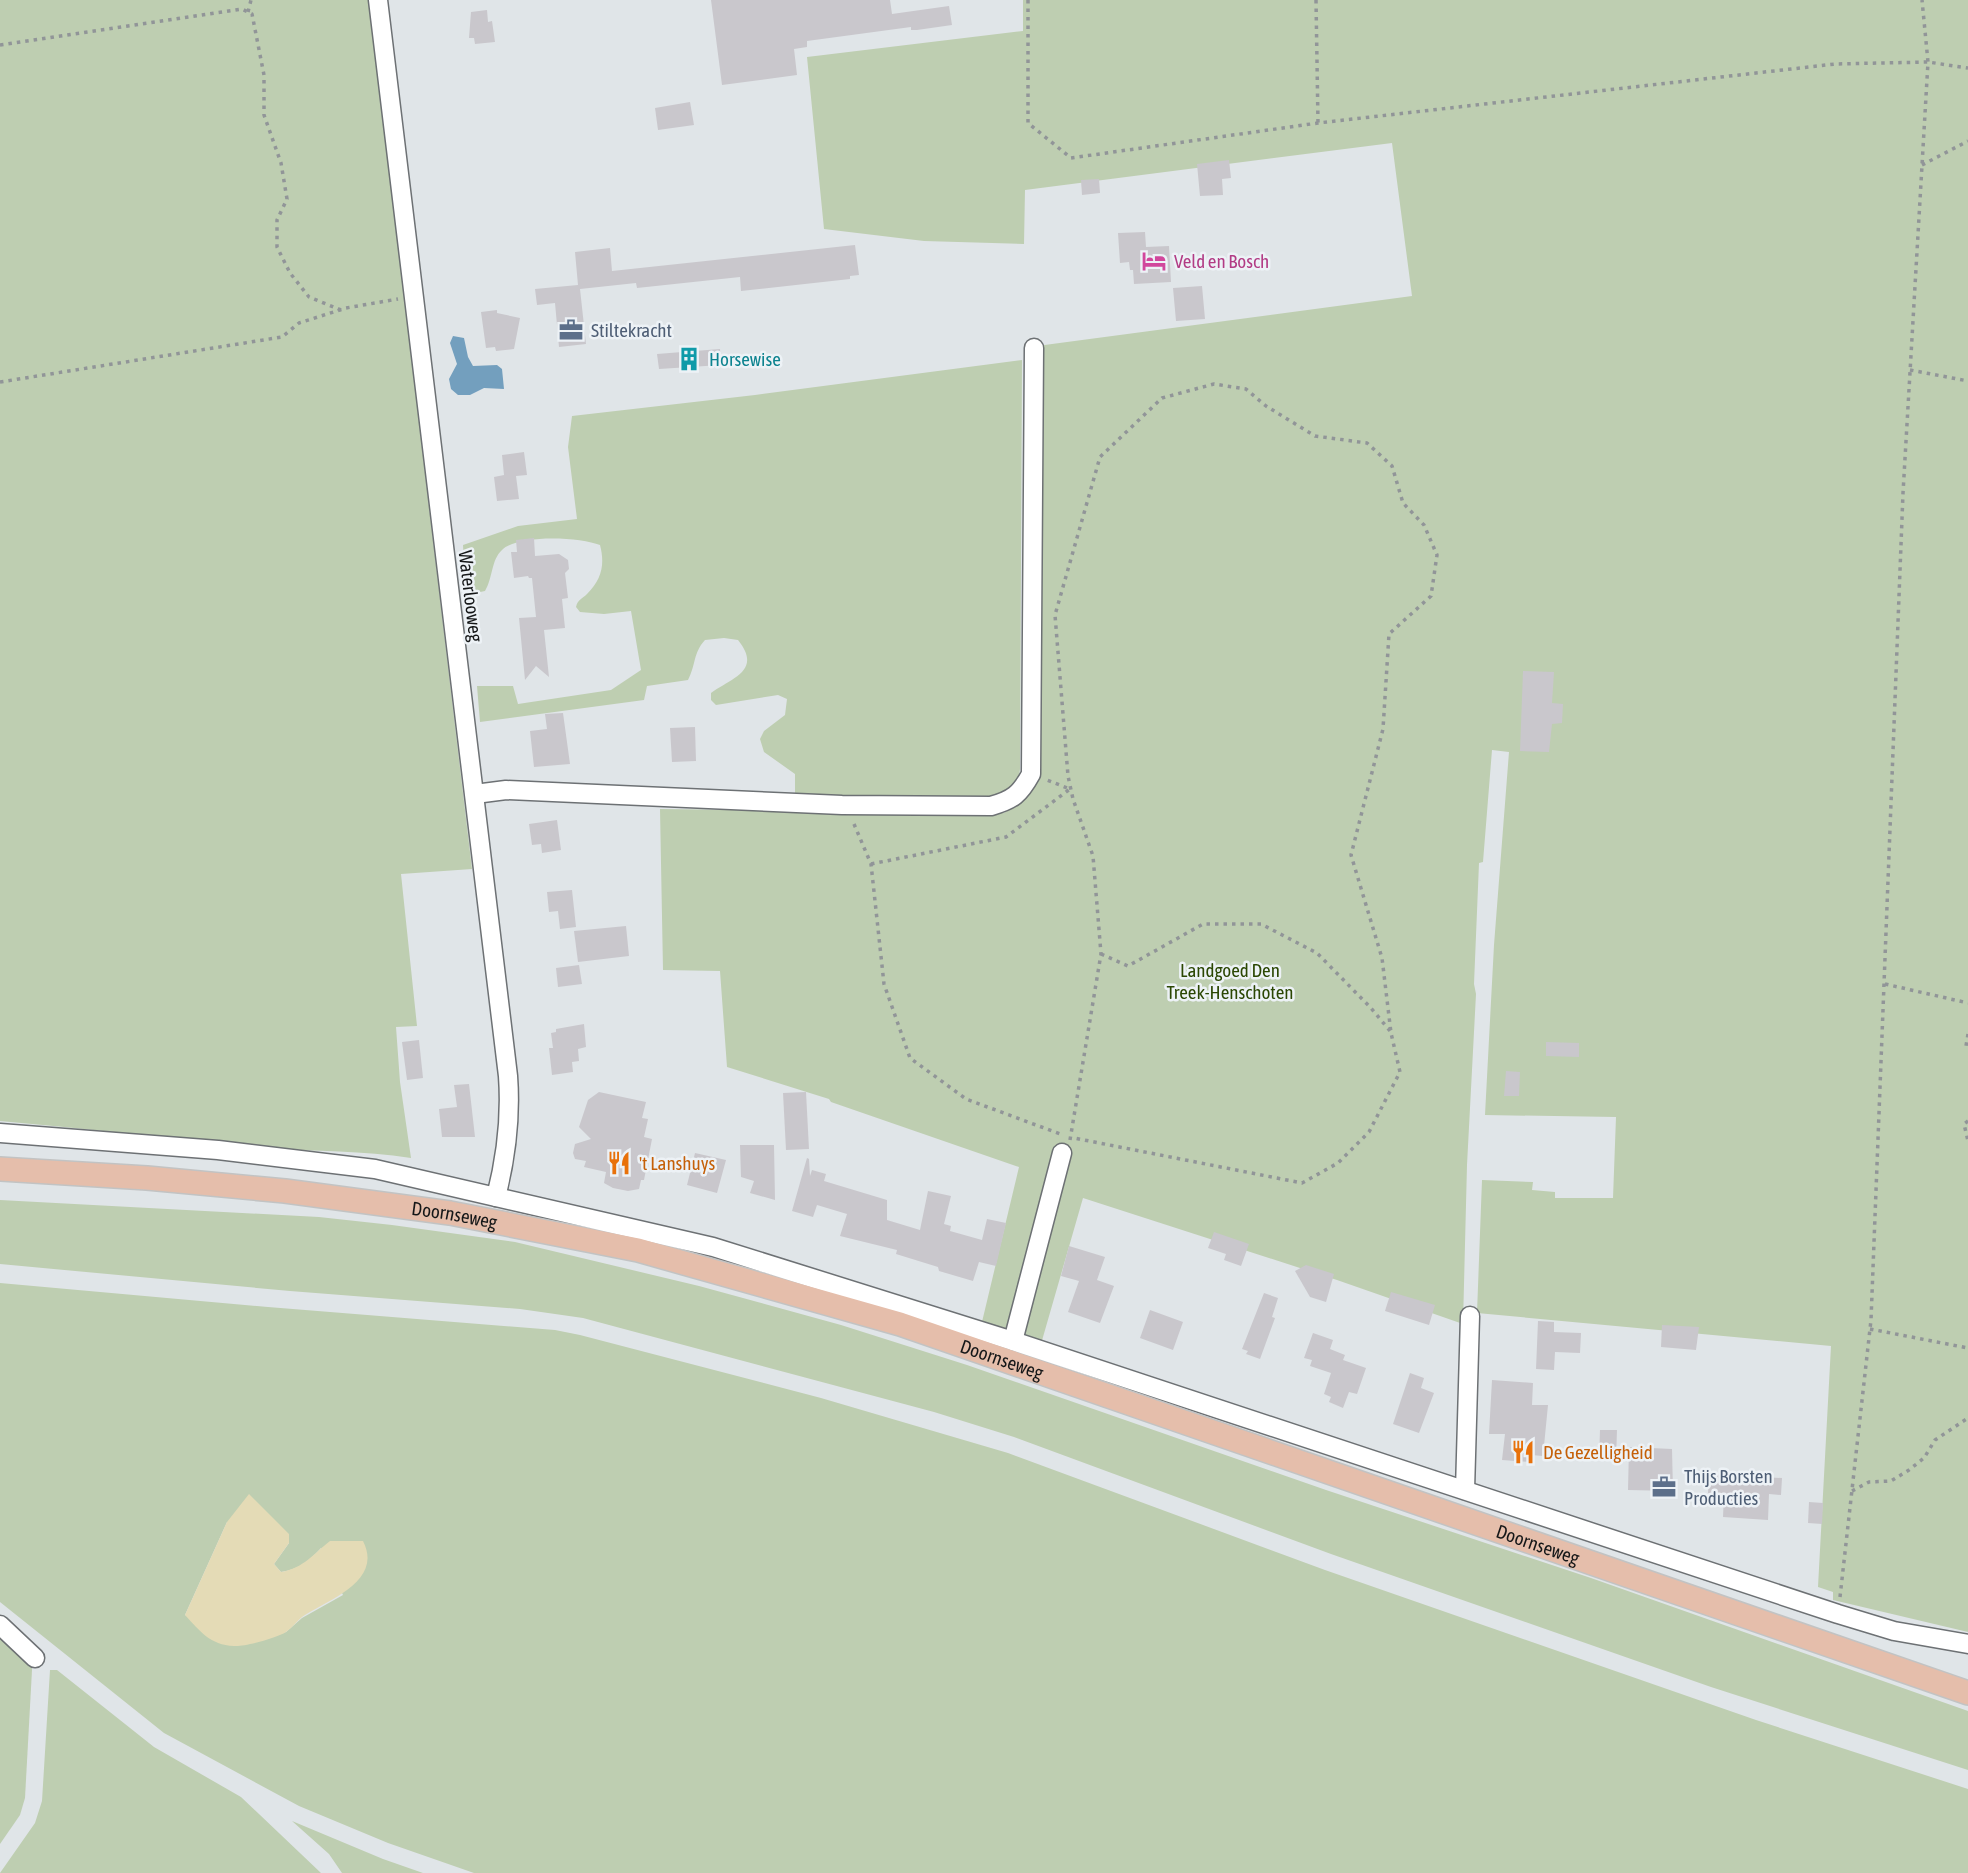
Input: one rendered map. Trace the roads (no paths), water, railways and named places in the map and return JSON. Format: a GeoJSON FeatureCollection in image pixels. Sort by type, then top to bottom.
{"type":"FeatureCollection","features":[{"type":"Feature","properties":{"kind":"main road","name":"Doornseweg"},"geometry":{"type":"LineString","coordinates":[[0,1169],[147,1178],[285,1191],[450,1213],[638,1250],[900,1324],[1968,1693]]}},
{"type":"Feature","properties":{"kind":"street","name":"Waterlooweg"},"geometry":{"type":"LineString","coordinates":[[378,0],[509,1094],[504,1161],[496,1197]]}},
{"type":"Feature","properties":{"kind":"street"},"geometry":{"type":"LineString","coordinates":[[475,794],[506,790],[842,805],[991,806],[1006,802],[1022,791],[1031,774],[1034,348]]}},
{"type":"Feature","properties":{"kind":"street","name":"Doornseweg"},"geometry":{"type":"LineString","coordinates":[[0,1133],[218,1150],[345,1165],[412,1176],[713,1247],[1013,1341],[1838,1614],[1894,1631],[1968,1644]]}},
{"type":"Feature","properties":{"kind":"street"},"geometry":{"type":"LineString","coordinates":[[1013,1341],[1067,1146]]}},
{"type":"Feature","properties":{"kind":"street"},"geometry":{"type":"LineString","coordinates":[[1465,1490],[1470,1316]]}},
{"type":"Feature","properties":{"kind":"street"},"geometry":{"type":"LineString","coordinates":[[0,1625],[36,1658]]}},
{"type":"Feature","properties":{"kind":"water"},"geometry":{"type":"Polygon","coordinates":[[[453,336],[464,338],[473,366],[497,365],[502,369],[504,389],[484,388],[470,395],[458,395],[451,389],[449,379],[457,364],[450,343],[453,336]]]}},
{"type":"Feature","properties":{"kind":"place","name":"Veld en Bosch"},"geometry":{"type":"Point","coordinates":[1154,261]}},
{"type":"Feature","properties":{"kind":"place","name":"Stiltekracht"},"geometry":{"type":"Point","coordinates":[571,330]}},
{"type":"Feature","properties":{"kind":"place","name":"Horsewise"},"geometry":{"type":"Point","coordinates":[689,359]}},
{"type":"Feature","properties":{"kind":"place","name":"'t Lanshuys"},"geometry":{"type":"Point","coordinates":[619,1163]}},
{"type":"Feature","properties":{"kind":"place","name":"De Gezelligheid"},"geometry":{"type":"Point","coordinates":[1523,1452]}},
{"type":"Feature","properties":{"kind":"place","name":"Thijs Borsten Producties"},"geometry":{"type":"Point","coordinates":[1664,1487]}},
{"type":"Feature","properties":{"kind":"park label","name":"Landgoed Den Treek-Henschoten"},"geometry":{"type":"Point","coordinates":[1230,981]}}]}
